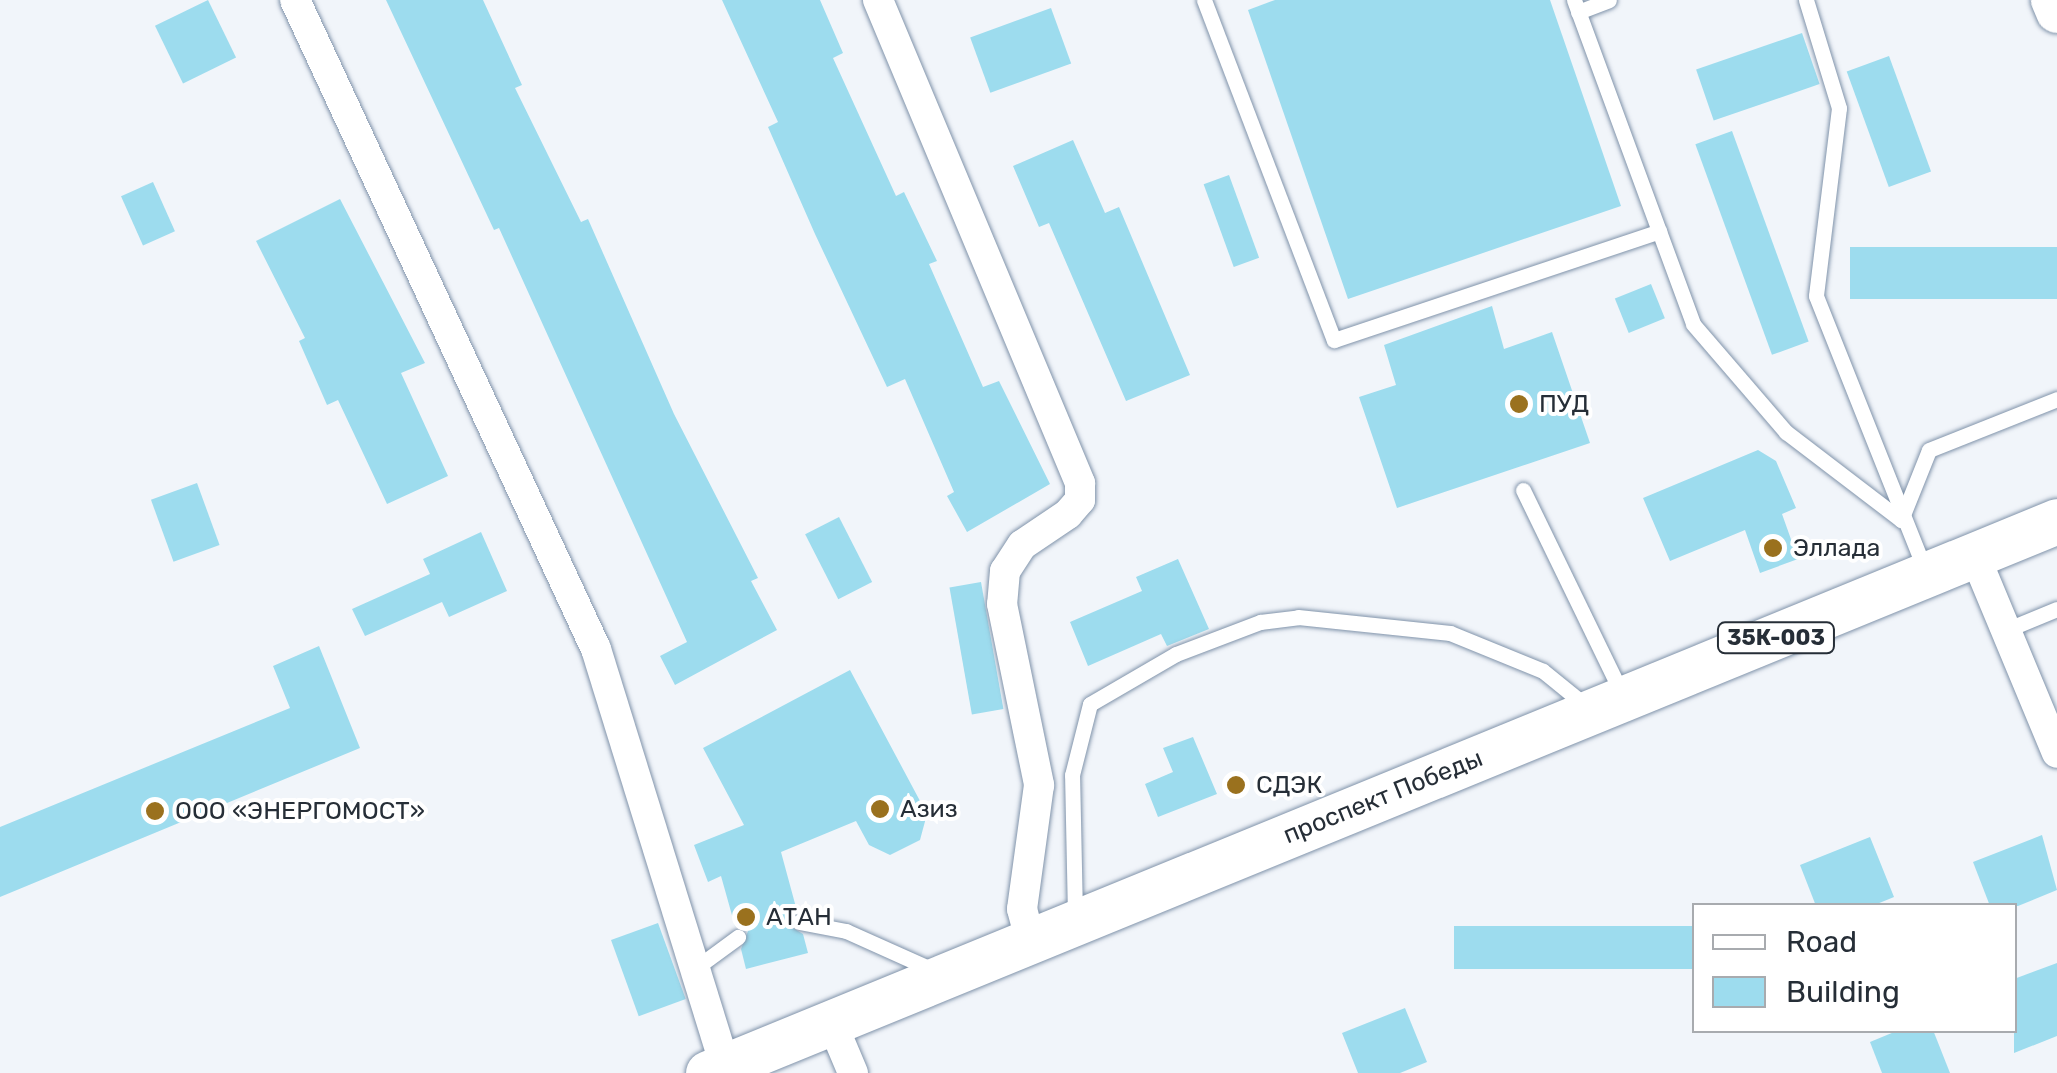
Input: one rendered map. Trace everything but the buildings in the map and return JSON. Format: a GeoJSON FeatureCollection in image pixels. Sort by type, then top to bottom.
{"type":"FeatureCollection","features":[{"type":"Feature","properties":{"kind":"main road"},"geometry":{"type":"LineString","coordinates":[[2052,0],[2057,12]]}},
{"type":"Feature","properties":{"kind":"main road","name":"проспект Победы"},"geometry":{"type":"LineString","coordinates":[[716,1070],[2057,521]]}},
{"type":"Feature","properties":{"kind":"street"},"geometry":{"type":"LineString","coordinates":[[295,0],[596,649],[694,970],[716,1070]]}},
{"type":"Feature","properties":{"kind":"street"},"geometry":{"type":"LineString","coordinates":[[878,0],[1080,483],[1080,500],[1068,514],[1022,545],[1006,571],[1002,604],[1039,784],[1022,909],[1031,942]]}},
{"type":"Feature","properties":{"kind":"street"},"geometry":{"type":"LineString","coordinates":[[1975,556],[2057,753]]}},
{"type":"Feature","properties":{"kind":"street"},"geometry":{"type":"LineString","coordinates":[[832,1023],[853,1073]]}},
{"type":"Feature","properties":{"kind":"lane"},"geometry":{"type":"LineString","coordinates":[[1204,0],[1334,340],[1659,231]]}},
{"type":"Feature","properties":{"kind":"lane"},"geometry":{"type":"LineString","coordinates":[[1609,0],[1576,6],[1694,324],[1747,393],[1828,468],[1901,520]]}},
{"type":"Feature","properties":{"kind":"lane"},"geometry":{"type":"LineString","coordinates":[[1806,0],[1839,108],[1816,296],[1901,520],[1928,576]]}},
{"type":"Feature","properties":{"kind":"lane"},"geometry":{"type":"LineString","coordinates":[[1901,520],[1929,450],[2057,399]]}},
{"type":"Feature","properties":{"kind":"lane"},"geometry":{"type":"LineString","coordinates":[[1523,490],[1609,706]]}},
{"type":"Feature","properties":{"kind":"lane"},"geometry":{"type":"LineString","coordinates":[[2006,630],[2057,608]]}},
{"type":"Feature","properties":{"kind":"lane"},"geometry":{"type":"LineString","coordinates":[[1075,924],[1072,775],[1090,704],[1176,654],[1260,622],[1298,617],[1450,633],[1543,671],[1609,706]]}},
{"type":"Feature","properties":{"kind":"lane"},"geometry":{"type":"LineString","coordinates":[[799,922],[846,931],[946,976]]}},
{"type":"Feature","properties":{"kind":"lane"},"geometry":{"type":"LineString","coordinates":[[694,970],[738,938]]}},
{"type":"Feature","properties":{"kind":"place","name":"ПУД"},"geometry":{"type":"Point","coordinates":[1519,404]}},
{"type":"Feature","properties":{"kind":"place","name":"Эллада"},"geometry":{"type":"Point","coordinates":[1773,548]}},
{"type":"Feature","properties":{"kind":"place","name":"СДЭК"},"geometry":{"type":"Point","coordinates":[1236,785]}},
{"type":"Feature","properties":{"kind":"place","name":"Азиз"},"geometry":{"type":"Point","coordinates":[880,809]}},
{"type":"Feature","properties":{"kind":"place","name":"ООО «ЭНЕРГОМОСТ»"},"geometry":{"type":"Point","coordinates":[155,811]}},
{"type":"Feature","properties":{"kind":"place","name":"АТАН"},"geometry":{"type":"Point","coordinates":[746,917]}}]}
